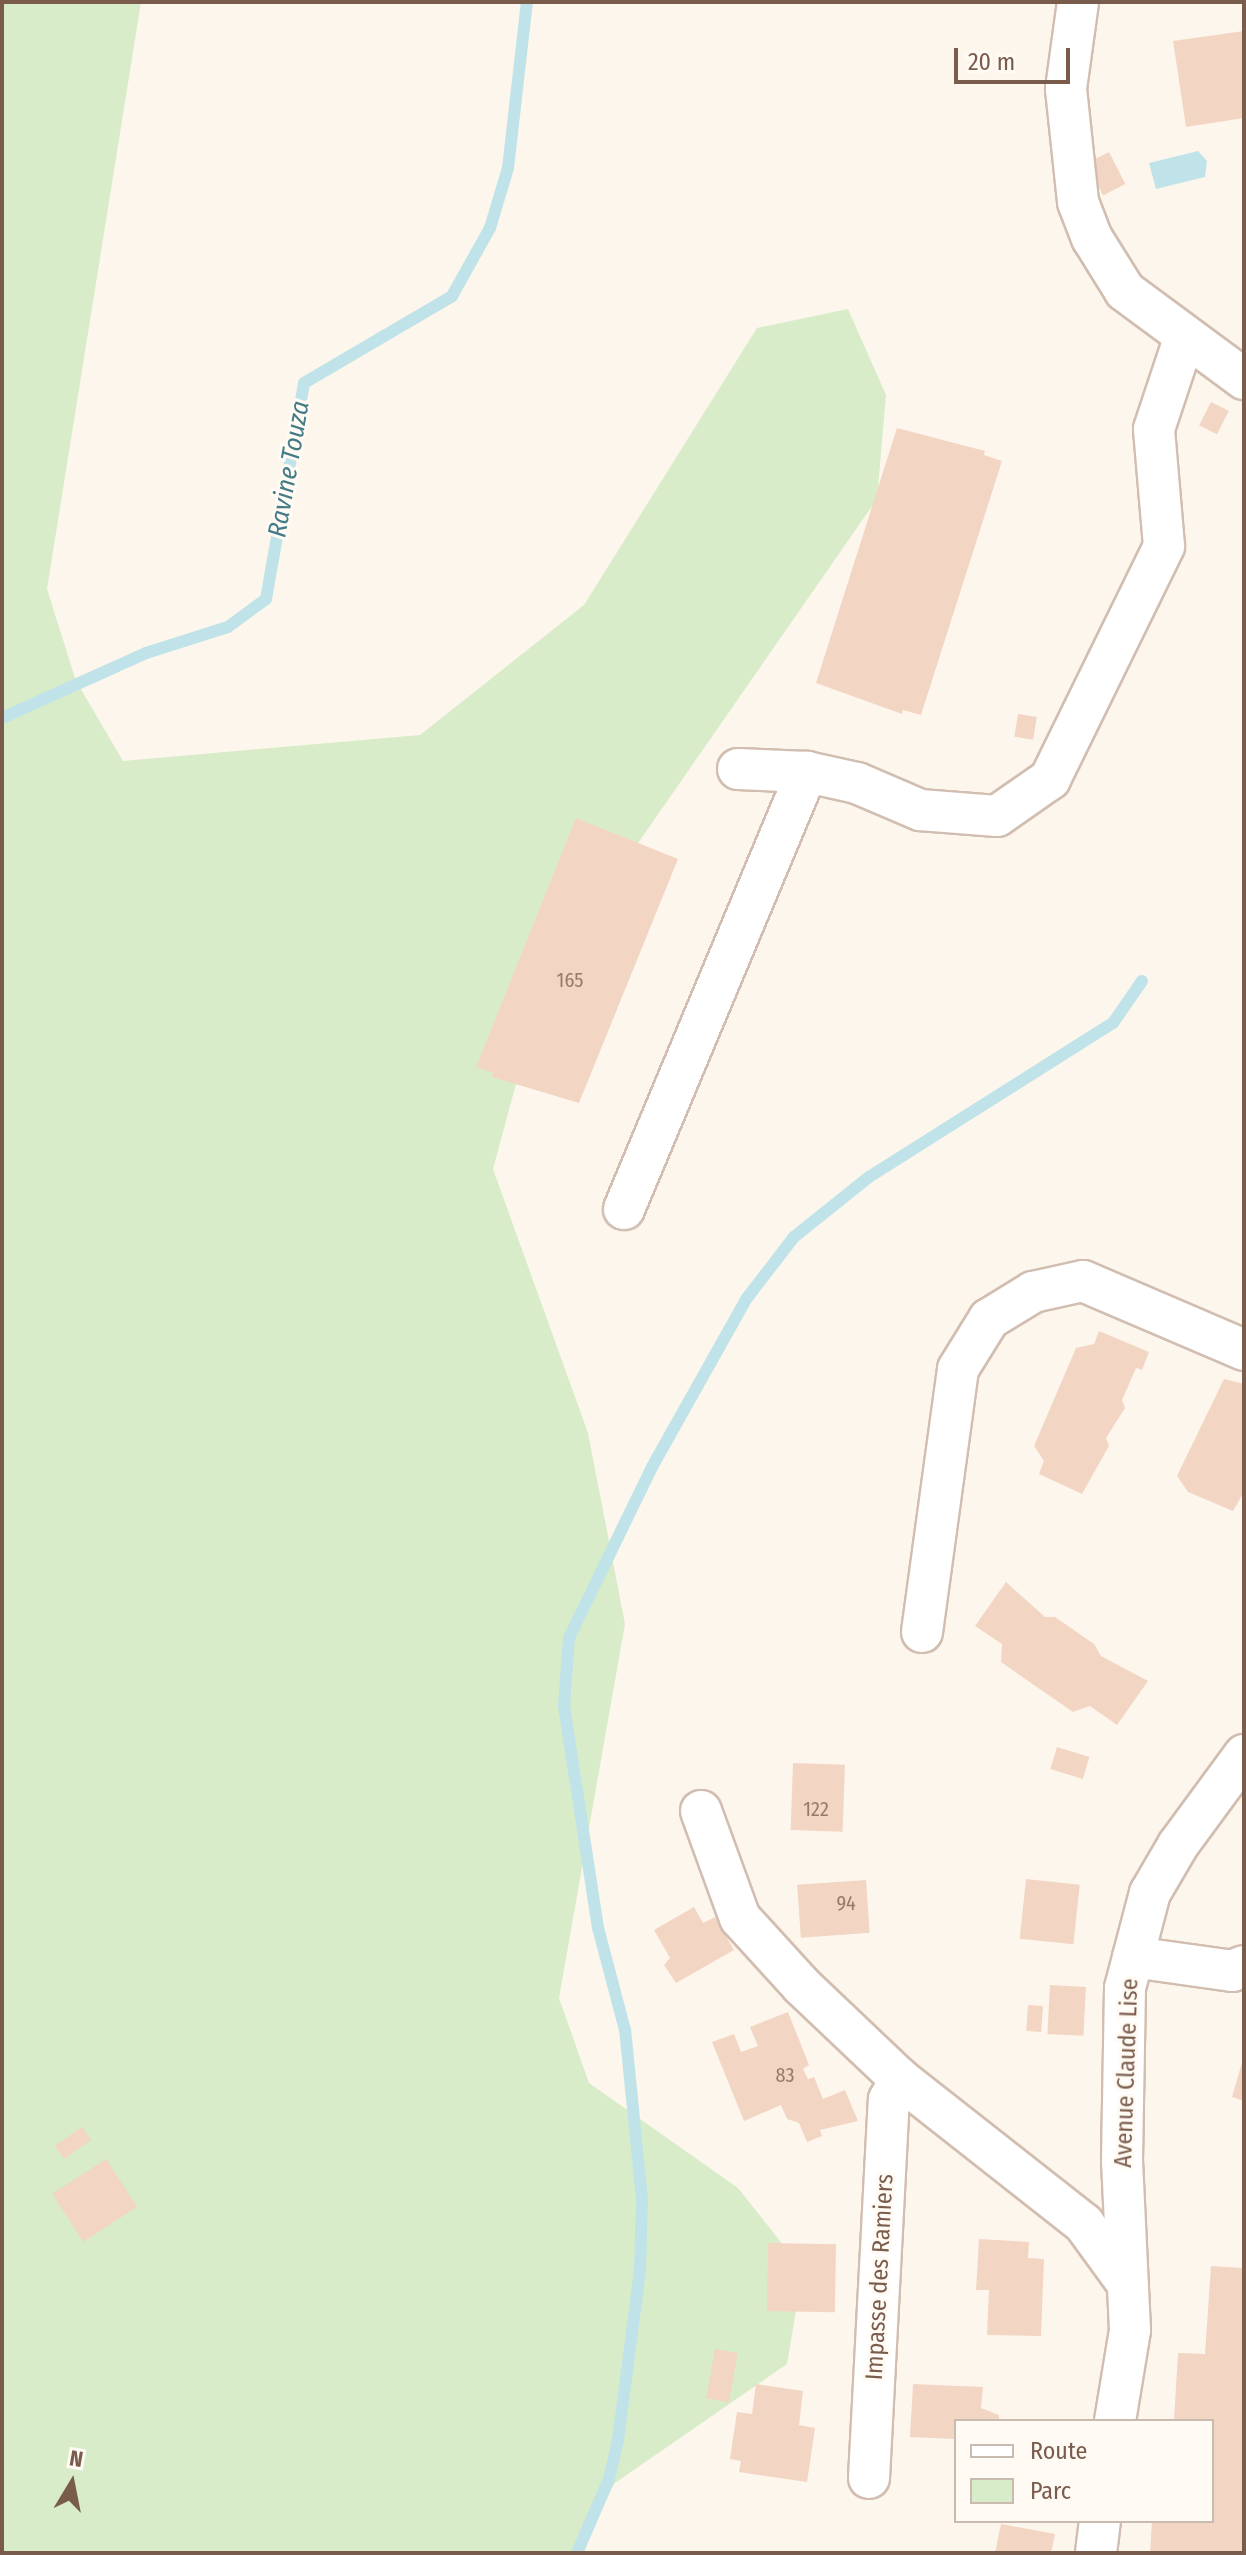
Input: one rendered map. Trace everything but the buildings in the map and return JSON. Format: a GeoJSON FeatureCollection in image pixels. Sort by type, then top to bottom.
{"type":"FeatureCollection","features":[{"type":"Feature","properties":{"kind":"street"},"geometry":{"type":"LineString","coordinates":[[1078,2],[1066,89],[1078,202],[1092,238],[1125,291],[1244,379]]}},
{"type":"Feature","properties":{"kind":"street"},"geometry":{"type":"LineString","coordinates":[[738,769],[807,772],[857,783],[920,810],[997,816],[1050,779],[1164,546],[1154,429],[1185,336]]}},
{"type":"Feature","properties":{"kind":"street"},"geometry":{"type":"LineString","coordinates":[[624,1209],[807,772]]}},
{"type":"Feature","properties":{"kind":"street"},"geometry":{"type":"LineString","coordinates":[[922,1632],[958,1369],[989,1319],[1033,1292],[1083,1281],[1244,1350]]}},
{"type":"Feature","properties":{"kind":"street","name":"Avenue Claude Lise"},"geometry":{"type":"LineString","coordinates":[[1115,2419],[1130,2330],[1122,2160],[1125,2004],[1133,1957],[1150,1893],[1178,1845],[1244,1755]]}},
{"type":"Feature","properties":{"kind":"street"},"geometry":{"type":"LineString","coordinates":[[701,1811],[740,1918],[802,1986],[900,2079],[1084,2224],[1127,2283]]}},
{"type":"Feature","properties":{"kind":"street"},"geometry":{"type":"LineString","coordinates":[[1133,1957],[1232,1971],[1244,1966]]}},
{"type":"Feature","properties":{"kind":"street","name":"Impasse des Ramiers"},"geometry":{"type":"LineString","coordinates":[[869,2478],[889,2100],[900,2079]]}},
{"type":"Feature","properties":{"kind":"street"},"geometry":{"type":"LineString","coordinates":[[1096,2553],[1100,2523]]}},
{"type":"Feature","properties":{"kind":"green space"},"geometry":{"type":"Polygon","coordinates":[[[2,2],[141,2],[47,589],[76,681],[123,761],[420,735],[584,605],[757,328],[848,309],[886,395],[877,499],[545,977],[493,1169],[588,1433],[625,1624],[559,1998],[589,2083],[738,2188],[803,2270],[787,2364],[615,2483],[570,2553],[2,2553],[2,2]]]}},
{"type":"Feature","properties":{"kind":"water"},"geometry":{"type":"Polygon","coordinates":[[[1198,151],[1207,161],[1205,177],[1156,189],[1149,163],[1198,151]]]}},
{"type":"Feature","properties":{"kind":"waterway","name":"Ravine Touza"},"geometry":{"type":"LineString","coordinates":[[2,718],[146,653],[228,627],[266,599],[304,383],[452,296],[490,228],[508,168],[527,2]]}},
{"type":"Feature","properties":{"kind":"waterway"},"geometry":{"type":"LineString","coordinates":[[577,2553],[609,2479],[618,2440],[640,2271],[642,2199],[625,2030],[598,1928],[564,1706],[569,1638],[652,1467],[747,1298],[794,1237],[869,1177],[1113,1023],[1142,981]]}}]}
